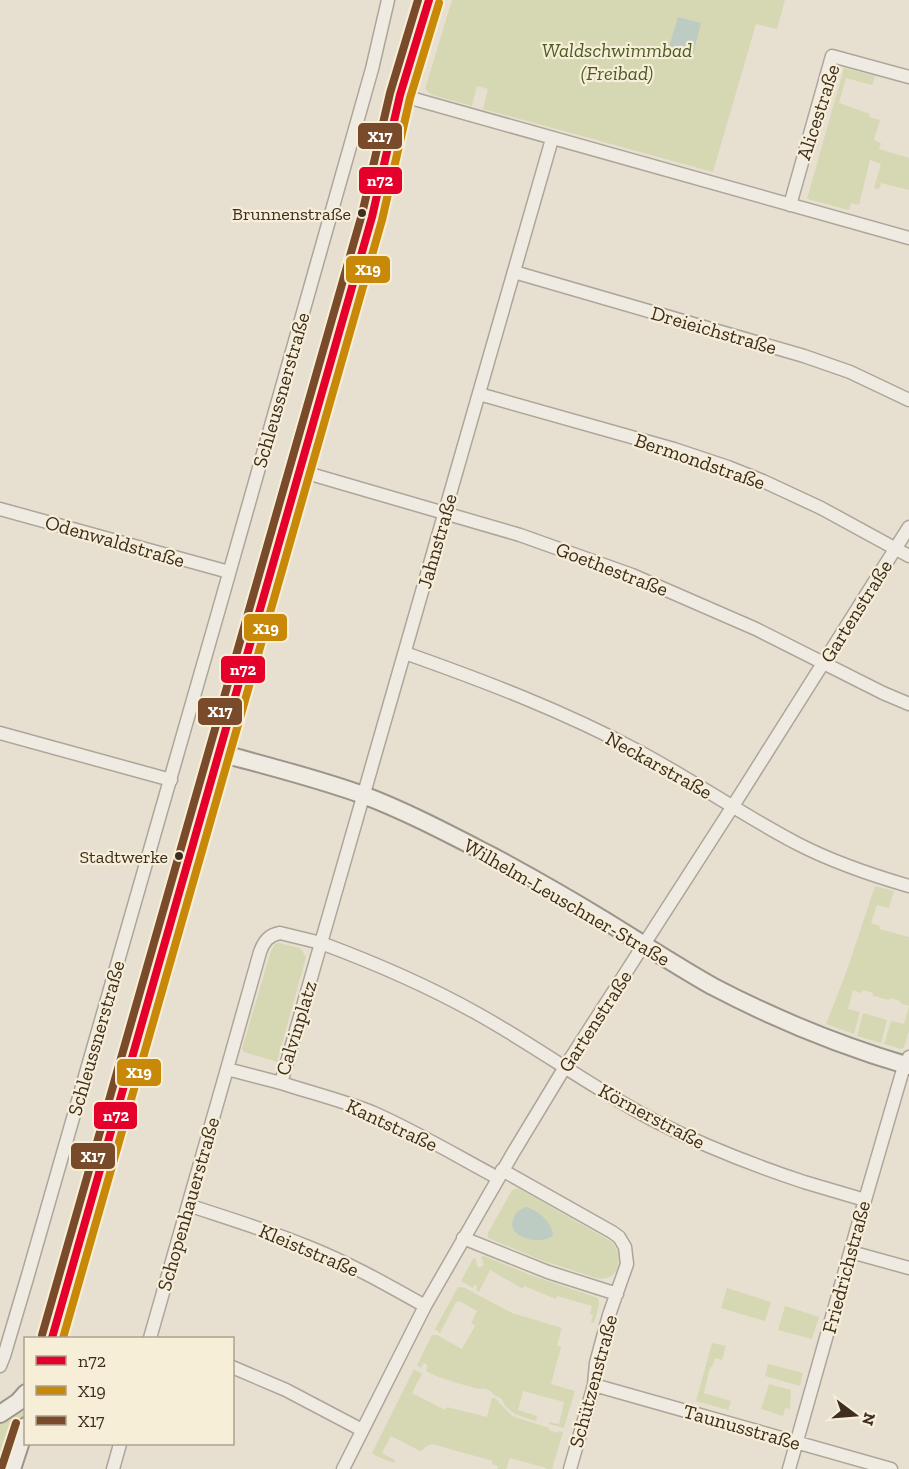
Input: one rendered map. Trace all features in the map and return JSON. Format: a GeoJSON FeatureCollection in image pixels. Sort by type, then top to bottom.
{"type":"FeatureCollection","features":[{"type":"Feature","properties":{"kind":"main road"},"geometry":{"type":"LineString","coordinates":[[53,1337],[372,217],[400,95],[429,0]]}},
{"type":"Feature","properties":{"kind":"main road","name":"Wilhelm-Leuschner-Straße"},"geometry":{"type":"LineString","coordinates":[[219,753],[364,796],[427,824],[495,858],[584,908],[712,985],[785,1022],[841,1044],[908,1063]]}},
{"type":"Feature","properties":{"kind":"main road"},"geometry":{"type":"LineString","coordinates":[[0,1414],[24,1395]]}},
{"type":"Feature","properties":{"kind":"main road"},"geometry":{"type":"LineString","coordinates":[[12,1469],[24,1432]]}},
{"type":"Feature","properties":{"kind":"street","name":"Schleussnerstraße"},"geometry":{"type":"LineString","coordinates":[[0,1366],[171,780],[372,69],[388,0]]}},
{"type":"Feature","properties":{"kind":"street","name":"Alicestraße"},"geometry":{"type":"LineString","coordinates":[[790,205],[832,56],[909,77]]}},
{"type":"Feature","properties":{"kind":"street"},"geometry":{"type":"LineString","coordinates":[[400,95],[909,238]]}},
{"type":"Feature","properties":{"kind":"street","name":"Jahnstraße"},"geometry":{"type":"LineString","coordinates":[[321,943],[552,139]]}},
{"type":"Feature","properties":{"kind":"street","name":"Dreieichstraße"},"geometry":{"type":"LineString","coordinates":[[514,272],[804,356],[860,376],[909,400]]}},
{"type":"Feature","properties":{"kind":"street","name":"Bermondstraße"},"geometry":{"type":"LineString","coordinates":[[479,394],[674,449],[728,467],[821,508],[909,556]]}},
{"type":"Feature","properties":{"kind":"street","name":"Goethestraße"},"geometry":{"type":"LineString","coordinates":[[300,471],[520,535],[632,574],[741,622],[909,704]]}},
{"type":"Feature","properties":{"kind":"street","name":"Odenwaldstraße"},"geometry":{"type":"LineString","coordinates":[[0,509],[229,572]]}},
{"type":"Feature","properties":{"kind":"street","name":"Gartenstraße"},"geometry":{"type":"LineString","coordinates":[[343,1469],[425,1306],[500,1174],[565,1067],[909,527]]}},
{"type":"Feature","properties":{"kind":"street","name":"Neckarstraße"},"geometry":{"type":"LineString","coordinates":[[405,653],[482,680],[581,722],[642,753],[792,840],[835,861],[909,886]]}},
{"type":"Feature","properties":{"kind":"street"},"geometry":{"type":"LineString","coordinates":[[0,733],[171,780]]}},
{"type":"Feature","properties":{"kind":"street"},"geometry":{"type":"LineString","coordinates":[[227,1069],[264,942],[269,937],[280,933],[321,943]]}},
{"type":"Feature","properties":{"kind":"street","name":"Körnerstraße"},"geometry":{"type":"LineString","coordinates":[[321,943],[368,961],[480,1015],[633,1109],[683,1135],[774,1172],[865,1200]]}},
{"type":"Feature","properties":{"kind":"street","name":"Calvinplatz"},"geometry":{"type":"LineString","coordinates":[[227,1069],[281,1083],[321,943]]}},
{"type":"Feature","properties":{"kind":"street","name":"Friedrichstraße"},"geometry":{"type":"LineString","coordinates":[[789,1469],[865,1200],[908,1063]]}},
{"type":"Feature","properties":{"kind":"street","name":"Schopenhauerstraße"},"geometry":{"type":"LineString","coordinates":[[151,1337],[227,1069]]}},
{"type":"Feature","properties":{"kind":"street","name":"Kantstraße"},"geometry":{"type":"LineString","coordinates":[[281,1083],[374,1113],[500,1174],[619,1237],[625,1247],[627,1259],[617,1294]]}},
{"type":"Feature","properties":{"kind":"street","name":"Kleiststraße"},"geometry":{"type":"LineString","coordinates":[[188,1205],[306,1245],[357,1269],[425,1306]]}},
{"type":"Feature","properties":{"kind":"street"},"geometry":{"type":"LineString","coordinates":[[463,1238],[548,1272],[617,1294]]}},
{"type":"Feature","properties":{"kind":"street"},"geometry":{"type":"LineString","coordinates":[[851,1252],[909,1268]]}},
{"type":"Feature","properties":{"kind":"street","name":"Schützenstraße"},"geometry":{"type":"LineString","coordinates":[[570,1469],[594,1385],[596,1364],[609,1315],[617,1294]]}},
{"type":"Feature","properties":{"kind":"street"},"geometry":{"type":"LineString","coordinates":[[234,1368],[286,1390],[362,1430]]}},
{"type":"Feature","properties":{"kind":"street","name":"Taunusstraße"},"geometry":{"type":"LineString","coordinates":[[594,1385],[891,1469]]}},
{"type":"Feature","properties":{"kind":"street"},"geometry":{"type":"LineString","coordinates":[[113,1469],[119,1445]]}},
{"type":"Feature","properties":{"kind":"green space","name":"Waldschwimmbad (Freibad)"},"geometry":{"type":"Polygon","coordinates":[[[452,0],[785,0],[777,29],[756,24],[713,172],[483,109],[488,89],[477,86],[472,106],[432,95],[425,89],[452,0]]]}},
{"type":"Feature","properties":{"kind":"green space"},"geometry":{"type":"Polygon","coordinates":[[[844,68],[875,76],[872,85],[846,78],[839,103],[880,120],[874,140],[881,143],[879,149],[909,158],[909,190],[881,183],[879,189],[874,188],[881,164],[870,160],[859,205],[851,203],[849,210],[807,199],[844,68]]]}},
{"type":"Feature","properties":{"kind":"green space"},"geometry":{"type":"Polygon","coordinates":[[[875,886],[894,891],[889,908],[877,905],[871,923],[880,926],[879,929],[909,937],[909,1006],[890,998],[889,1000],[873,996],[873,993],[863,990],[861,993],[853,990],[848,1009],[860,1012],[854,1034],[826,1024],[875,886]]]}},
{"type":"Feature","properties":{"kind":"green space"},"geometry":{"type":"Polygon","coordinates":[[[275,944],[300,948],[306,957],[277,1062],[244,1052],[242,1049],[271,951],[275,944]]]}},
{"type":"Feature","properties":{"kind":"green space"},"geometry":{"type":"Polygon","coordinates":[[[909,1006],[909,1031],[904,1047],[901,1049],[884,1044],[891,1021],[904,1024],[909,1006]]]}},
{"type":"Feature","properties":{"kind":"green space"},"geometry":{"type":"Polygon","coordinates":[[[863,1013],[887,1020],[881,1043],[857,1036],[863,1013]]]}},
{"type":"Feature","properties":{"kind":"green space"},"geometry":{"type":"Polygon","coordinates":[[[518,1188],[612,1242],[619,1261],[615,1273],[604,1279],[596,1278],[541,1260],[488,1238],[488,1233],[512,1190],[518,1188]]]}},
{"type":"Feature","properties":{"kind":"green space"},"geometry":{"type":"Polygon","coordinates":[[[484,1256],[598,1298],[599,1305],[594,1323],[591,1322],[593,1315],[590,1314],[592,1306],[557,1296],[556,1299],[524,1286],[523,1289],[490,1270],[479,1292],[476,1290],[477,1286],[474,1285],[473,1288],[461,1281],[473,1259],[475,1258],[478,1268],[484,1265],[481,1257],[484,1256]]]}},
{"type":"Feature","properties":{"kind":"green space"},"geometry":{"type":"Polygon","coordinates":[[[458,1287],[465,1288],[512,1313],[562,1328],[557,1345],[561,1347],[551,1384],[575,1391],[564,1428],[549,1424],[549,1422],[559,1424],[564,1402],[523,1391],[518,1410],[537,1416],[536,1421],[511,1411],[501,1398],[488,1390],[452,1382],[426,1371],[428,1366],[424,1363],[421,1368],[417,1365],[432,1335],[437,1335],[462,1349],[475,1326],[471,1323],[477,1311],[459,1301],[456,1302],[440,1333],[435,1329],[458,1287]]]}},
{"type":"Feature","properties":{"kind":"green space"},"geometry":{"type":"Polygon","coordinates":[[[727,1288],[771,1302],[765,1321],[721,1308],[727,1288]]]}},
{"type":"Feature","properties":{"kind":"green space"},"geometry":{"type":"Polygon","coordinates":[[[785,1306],[819,1317],[812,1339],[778,1330],[785,1306]]]}},
{"type":"Feature","properties":{"kind":"green space"},"geometry":{"type":"Polygon","coordinates":[[[712,1343],[726,1346],[722,1360],[715,1358],[710,1367],[704,1393],[731,1401],[728,1410],[696,1401],[712,1343]]]}},
{"type":"Feature","properties":{"kind":"green space"},"geometry":{"type":"Polygon","coordinates":[[[768,1364],[803,1373],[800,1386],[765,1376],[768,1364]]]}},
{"type":"Feature","properties":{"kind":"green space"},"geometry":{"type":"Polygon","coordinates":[[[414,1369],[422,1374],[412,1393],[445,1410],[447,1407],[487,1417],[492,1398],[495,1398],[512,1416],[558,1433],[563,1432],[552,1469],[510,1458],[506,1469],[497,1469],[498,1466],[492,1464],[493,1461],[432,1444],[420,1451],[391,1436],[382,1453],[395,1460],[394,1463],[376,1456],[372,1453],[414,1369]]]}},
{"type":"Feature","properties":{"kind":"green space"},"geometry":{"type":"Polygon","coordinates":[[[769,1384],[791,1390],[790,1409],[785,1408],[783,1416],[761,1409],[769,1384]]]}},
{"type":"Feature","properties":{"kind":"green space"},"geometry":{"type":"Polygon","coordinates":[[[21,1409],[24,1413],[6,1469],[0,1469],[0,1423],[21,1409]]]}},
{"type":"Feature","properties":{"kind":"shaded area"},"geometry":{"type":"Polygon","coordinates":[[[678,17],[701,23],[693,54],[669,47],[678,17]]]}},
{"type":"Feature","properties":{"kind":"shaded area"},"geometry":{"type":"Polygon","coordinates":[[[526,1207],[544,1218],[553,1236],[548,1239],[534,1240],[515,1232],[513,1220],[521,1209],[526,1207]]]}},
{"type":"Feature","properties":{"kind":"transit line","name":"X17"},"geometry":{"type":"LineString","coordinates":[[42,1335],[362,214],[390,93],[418,0]]}},
{"type":"Feature","properties":{"kind":"transit line","name":"n72"},"geometry":{"type":"LineString","coordinates":[[52,1337],[372,217],[400,95],[429,0]]}},
{"type":"Feature","properties":{"kind":"transit line","name":"X19"},"geometry":{"type":"LineString","coordinates":[[63,1337],[382,220],[410,98],[439,3]]}},
{"type":"Feature","properties":{"kind":"transit line","name":"X17"},"geometry":{"type":"LineString","coordinates":[[2,1466],[16,1423]]}},
{"type":"Feature","properties":{"kind":"place","name":"Brunnenstraße"},"geometry":{"type":"Point","coordinates":[362,213]}},
{"type":"Feature","properties":{"kind":"place","name":"Stadtwerke"},"geometry":{"type":"Point","coordinates":[179,856]}}]}
